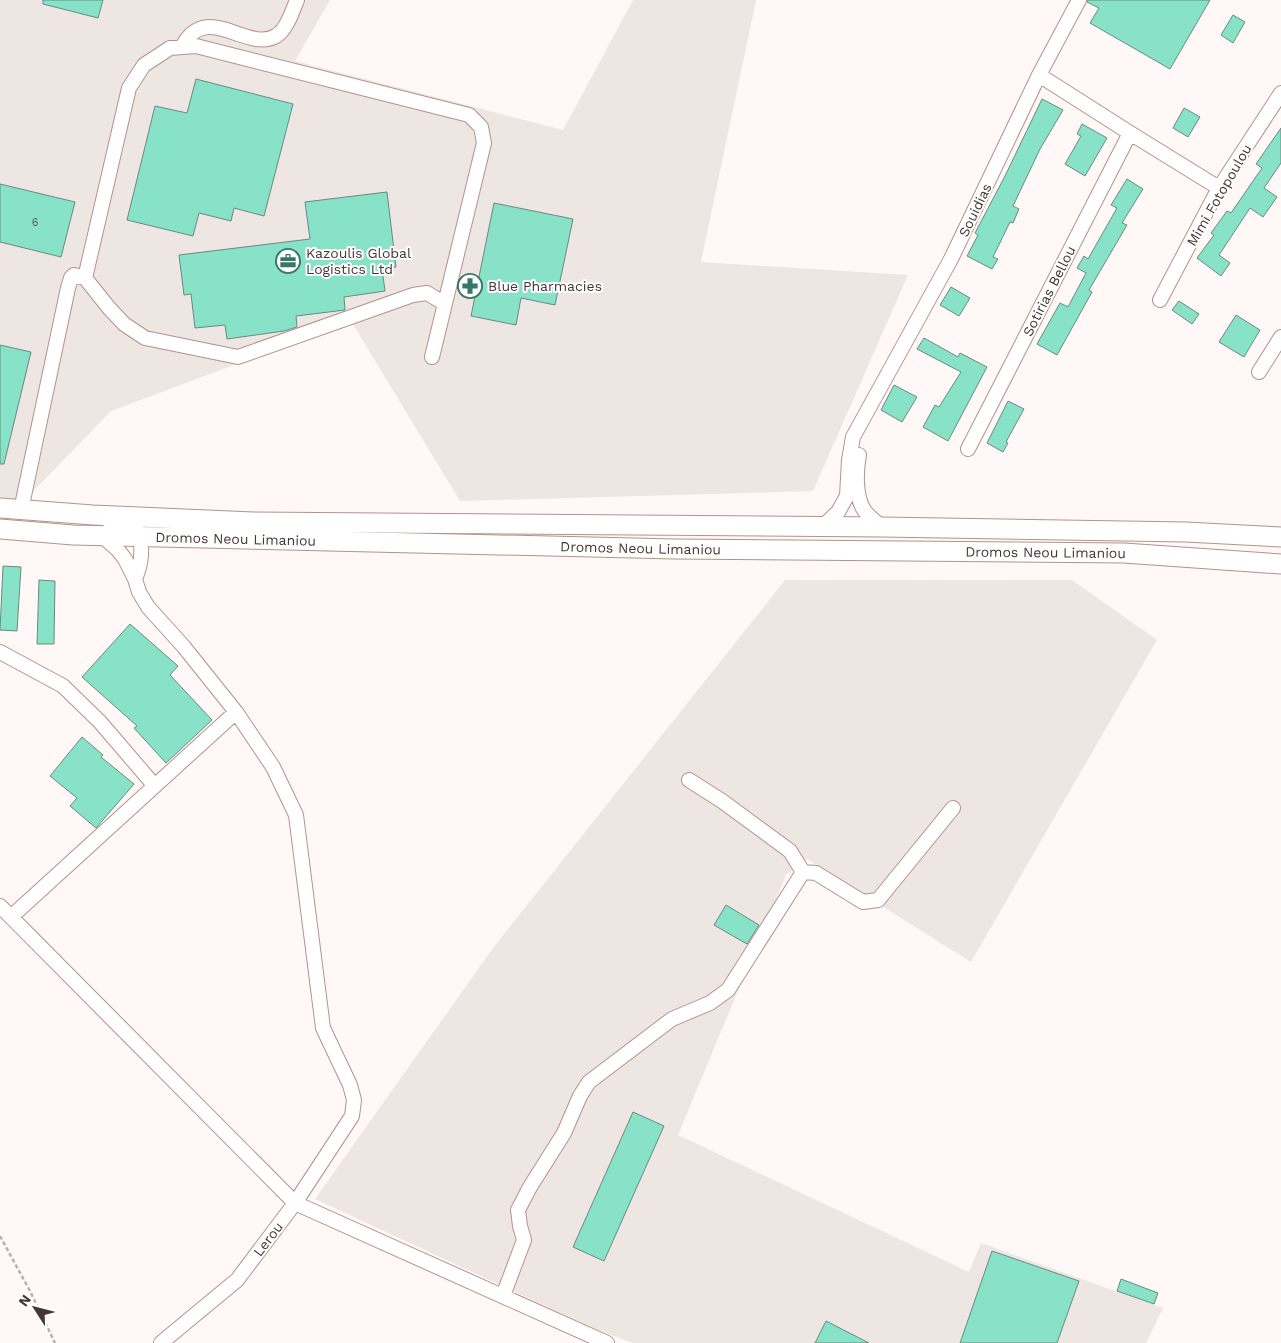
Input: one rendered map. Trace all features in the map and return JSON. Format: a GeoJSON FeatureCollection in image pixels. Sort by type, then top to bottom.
{"type":"FeatureCollection","features":[{"type":"Feature","properties":{"kind":"main road","name":"Dromos Neou Limaniou"},"geometry":{"type":"LineString","coordinates":[[0,508],[93,515],[254,522],[882,527],[1186,532],[1281,537]]}},
{"type":"Feature","properties":{"kind":"main road","name":"Dromos Neou Limaniou"},"geometry":{"type":"LineString","coordinates":[[0,529],[100,535],[675,549],[1124,552],[1281,564]]}},
{"type":"Feature","properties":{"kind":"street"},"geometry":{"type":"LineString","coordinates":[[182,47],[187,38],[198,29],[211,26],[261,40],[275,36],[286,26],[297,0]]}},
{"type":"Feature","properties":{"kind":"street","name":"Souidias"},"geometry":{"type":"LineString","coordinates":[[822,527],[838,512],[847,496],[849,460],[853,437],[951,259],[1040,75],[1079,0]]}},
{"type":"Feature","properties":{"kind":"street"},"geometry":{"type":"LineString","coordinates":[[85,278],[129,88],[144,65],[170,48],[196,46],[469,115],[481,128],[484,143],[432,357]]}},
{"type":"Feature","properties":{"kind":"street"},"geometry":{"type":"LineString","coordinates":[[1040,75],[1130,134],[1220,188]]}},
{"type":"Feature","properties":{"kind":"street","name":"Mimi Fotopoulou"},"geometry":{"type":"LineString","coordinates":[[1160,300],[1220,188],[1281,93]]}},
{"type":"Feature","properties":{"kind":"street","name":"Sotirias Bellou"},"geometry":{"type":"LineString","coordinates":[[968,449],[1130,134]]}},
{"type":"Feature","properties":{"kind":"street"},"geometry":{"type":"LineString","coordinates":[[21,510],[70,278],[74,275],[85,278],[124,324],[145,338],[238,357],[413,294],[426,293],[445,304]]}},
{"type":"Feature","properties":{"kind":"street"},"geometry":{"type":"LineString","coordinates":[[1259,372],[1281,337]]}},
{"type":"Feature","properties":{"kind":"street","name":"Souidias"},"geometry":{"type":"LineString","coordinates":[[865,417],[858,463],[858,497],[864,511],[882,527]]}},
{"type":"Feature","properties":{"kind":"street"},"geometry":{"type":"LineString","coordinates":[[93,515],[108,522],[136,528],[140,536],[141,566],[136,579]]}},
{"type":"Feature","properties":{"kind":"street"},"geometry":{"type":"LineString","coordinates":[[12,916],[236,712],[184,647],[148,607],[138,592],[136,579],[118,550],[100,535]]}},
{"type":"Feature","properties":{"kind":"street"},"geometry":{"type":"LineString","coordinates":[[0,652],[63,686],[100,722],[154,785]]}},
{"type":"Feature","properties":{"kind":"street","name":"Lerou"},"geometry":{"type":"LineString","coordinates":[[161,1343],[237,1280],[295,1203],[352,1116],[354,1100],[350,1085],[324,1028],[296,815],[273,767],[236,712]]}},
{"type":"Feature","properties":{"kind":"street"},"geometry":{"type":"LineString","coordinates":[[689,780],[722,801],[784,846],[790,851],[802,872]]}},
{"type":"Feature","properties":{"kind":"street"},"geometry":{"type":"LineString","coordinates":[[802,872],[816,873],[863,902],[878,900],[953,808]]}},
{"type":"Feature","properties":{"kind":"street"},"geometry":{"type":"LineString","coordinates":[[503,1296],[524,1240],[518,1210],[564,1133],[580,1096],[589,1082],[672,1019],[710,1003],[728,990],[802,872]]}},
{"type":"Feature","properties":{"kind":"street"},"geometry":{"type":"LineString","coordinates":[[0,906],[295,1203],[607,1343]]}},
{"type":"Feature","properties":{"kind":"path"},"geometry":{"type":"LineString","coordinates":[[0,1236],[30,1291],[55,1343]]}},
{"type":"Feature","properties":{"kind":"shaded area"},"geometry":{"type":"Polygon","coordinates":[[[0,0],[330,0],[295,61],[563,130],[633,0],[756,0],[701,262],[908,275],[813,491],[460,501],[351,321],[111,411],[19,506],[0,501],[0,0]]]}},
{"type":"Feature","properties":{"kind":"shaded area"},"geometry":{"type":"Polygon","coordinates":[[[785,580],[1072,580],[1157,640],[971,962],[807,859],[786,875],[678,1135],[969,1272],[981,1243],[1163,1308],[1146,1343],[633,1343],[597,1330],[315,1199],[493,948],[785,580]]]}},
{"type":"Feature","properties":{"kind":"building"},"geometry":{"type":"Polygon","coordinates":[[[43,0],[103,0],[98,18],[43,4],[43,0]]]}},
{"type":"Feature","properties":{"kind":"building"},"geometry":{"type":"Polygon","coordinates":[[[1088,0],[1210,0],[1170,69],[1090,23],[1099,8],[1087,2],[1088,0]]]}},
{"type":"Feature","properties":{"kind":"building"},"geometry":{"type":"Polygon","coordinates":[[[1233,15],[1245,22],[1233,43],[1221,35],[1233,15]]]}},
{"type":"Feature","properties":{"kind":"building"},"geometry":{"type":"Polygon","coordinates":[[[196,79],[293,104],[264,216],[234,208],[231,221],[199,213],[193,236],[127,220],[155,106],[187,113],[196,79]]]}},
{"type":"Feature","properties":{"kind":"building"},"geometry":{"type":"Polygon","coordinates":[[[1042,99],[1063,110],[1040,149],[1013,206],[1019,209],[1013,223],[1010,222],[993,257],[998,259],[992,269],[967,256],[978,235],[975,233],[1042,99]]]}},
{"type":"Feature","properties":{"kind":"building"},"geometry":{"type":"Polygon","coordinates":[[[1184,108],[1200,117],[1188,137],[1173,128],[1184,108]]]}},
{"type":"Feature","properties":{"kind":"building"},"geometry":{"type":"Polygon","coordinates":[[[1082,124],[1107,138],[1085,176],[1065,164],[1081,136],[1077,134],[1082,124]]]}},
{"type":"Feature","properties":{"kind":"building"},"geometry":{"type":"Polygon","coordinates":[[[1281,128],[1281,163],[1264,188],[1277,197],[1263,217],[1250,208],[1219,255],[1230,263],[1221,276],[1197,258],[1214,235],[1211,233],[1227,211],[1231,213],[1262,168],[1256,164],[1281,128]]]}},
{"type":"Feature","properties":{"kind":"building"},"geometry":{"type":"Polygon","coordinates":[[[1127,179],[1143,189],[1122,223],[1127,225],[1089,290],[1092,292],[1057,355],[1037,344],[1060,303],[1068,307],[1086,273],[1077,268],[1084,256],[1088,259],[1117,208],[1111,205],[1127,179]]]}},
{"type":"Feature","properties":{"kind":"building"},"geometry":{"type":"Polygon","coordinates":[[[0,184],[75,202],[61,257],[0,242],[0,184]]]}},
{"type":"Feature","properties":{"kind":"building","name":"Kazoulis Global Logistics Ltd"},"geometry":{"type":"Polygon","coordinates":[[[387,192],[396,267],[382,269],[385,291],[344,297],[345,310],[296,316],[297,327],[284,331],[227,339],[225,325],[195,328],[191,294],[184,295],[179,255],[310,239],[305,202],[387,192]]]}},
{"type":"Feature","properties":{"kind":"building"},"geometry":{"type":"Polygon","coordinates":[[[494,203],[573,219],[555,305],[521,298],[516,325],[471,316],[494,203]]]}},
{"type":"Feature","properties":{"kind":"building"},"geometry":{"type":"Polygon","coordinates":[[[951,287],[970,298],[959,316],[940,305],[951,287]]]}},
{"type":"Feature","properties":{"kind":"building"},"geometry":{"type":"Polygon","coordinates":[[[1179,301],[1199,314],[1192,324],[1172,310],[1179,301]]]}},
{"type":"Feature","properties":{"kind":"building"},"geometry":{"type":"Polygon","coordinates":[[[1236,315],[1260,330],[1244,357],[1219,342],[1236,315]]]}},
{"type":"Feature","properties":{"kind":"building"},"geometry":{"type":"Polygon","coordinates":[[[924,338],[958,357],[960,353],[987,367],[948,441],[923,427],[935,405],[939,407],[961,372],[917,349],[924,338]]]}},
{"type":"Feature","properties":{"kind":"building"},"geometry":{"type":"Polygon","coordinates":[[[0,345],[31,352],[4,464],[0,464],[0,345]]]}},
{"type":"Feature","properties":{"kind":"building"},"geometry":{"type":"Polygon","coordinates":[[[894,385],[917,397],[902,422],[881,410],[894,385]]]}},
{"type":"Feature","properties":{"kind":"building"},"geometry":{"type":"Polygon","coordinates":[[[1008,401],[1024,409],[1006,442],[1008,443],[1003,452],[987,443],[1008,401]]]}},
{"type":"Feature","properties":{"kind":"building"},"geometry":{"type":"Polygon","coordinates":[[[3,566],[21,567],[17,631],[0,630],[3,566]]]}},
{"type":"Feature","properties":{"kind":"building"},"geometry":{"type":"Polygon","coordinates":[[[39,580],[55,581],[54,644],[37,644],[39,580]]]}},
{"type":"Feature","properties":{"kind":"building"},"geometry":{"type":"Polygon","coordinates":[[[130,624],[178,666],[170,675],[212,720],[166,763],[134,728],[137,726],[82,677],[130,624]]]}},
{"type":"Feature","properties":{"kind":"building"},"geometry":{"type":"Polygon","coordinates":[[[82,737],[103,755],[101,757],[134,784],[96,828],[70,806],[77,798],[50,776],[82,737]]]}},
{"type":"Feature","properties":{"kind":"building"},"geometry":{"type":"Polygon","coordinates":[[[726,905],[759,925],[747,944],[714,925],[726,905]]]}},
{"type":"Feature","properties":{"kind":"building"},"geometry":{"type":"Polygon","coordinates":[[[633,1112],[664,1126],[604,1261],[573,1247],[633,1112]]]}},
{"type":"Feature","properties":{"kind":"building"},"geometry":{"type":"Polygon","coordinates":[[[992,1251],[1079,1281],[1057,1343],[960,1343],[992,1251]]]}},
{"type":"Feature","properties":{"kind":"building"},"geometry":{"type":"Polygon","coordinates":[[[1121,1279],[1158,1293],[1154,1304],[1117,1291],[1121,1279]]]}},
{"type":"Feature","properties":{"kind":"building"},"geometry":{"type":"Polygon","coordinates":[[[826,1321],[869,1343],[815,1343],[826,1321]]]}},
{"type":"Feature","properties":{"kind":"place","name":"Kazoulis Global Logistics Ltd"},"geometry":{"type":"Point","coordinates":[288,261]}},
{"type":"Feature","properties":{"kind":"place","name":"Blue Pharmacies"},"geometry":{"type":"Point","coordinates":[470,286]}}]}
